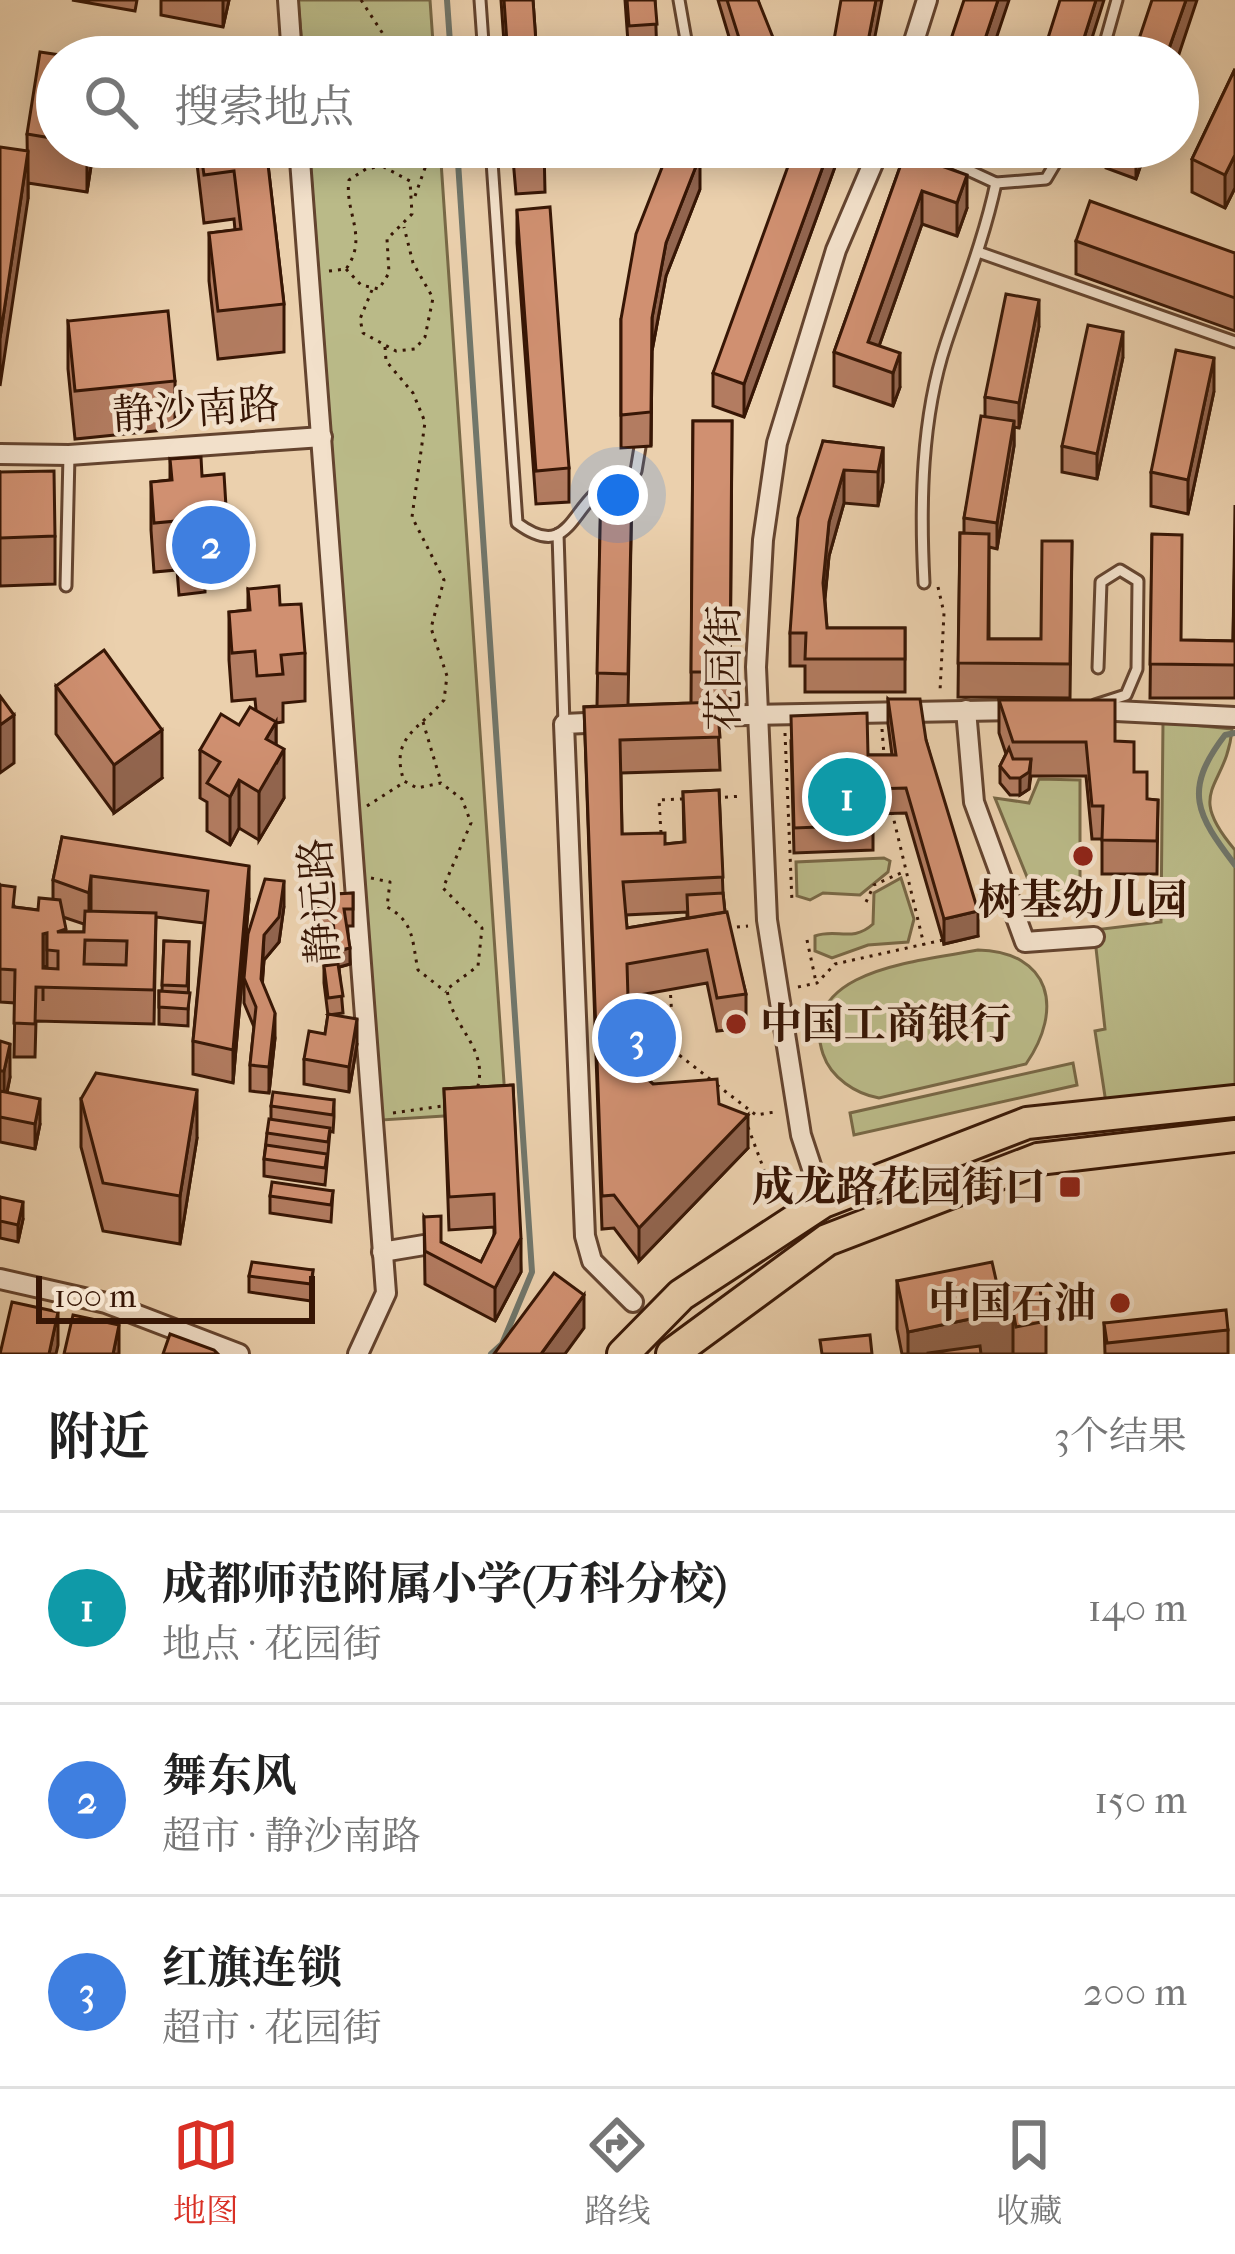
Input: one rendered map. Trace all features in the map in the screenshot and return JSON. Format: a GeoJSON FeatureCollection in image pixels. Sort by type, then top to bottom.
{"type":"FeatureCollection","features":[{"type":"Feature","properties":{"kind":"main road"},"geometry":{"type":"LineString","coordinates":[[623,1354],[681,1295],[823,1202],[1027,1123],[1235,1102]]}},
{"type":"Feature","properties":{"kind":"main road"},"geometry":{"type":"LineString","coordinates":[[672,1354],[683,1341],[827,1240],[1038,1160],[1235,1136]]}},
{"type":"Feature","properties":{"kind":"street"},"geometry":{"type":"LineString","coordinates":[[288,0],[291,36]]}},
{"type":"Feature","properties":{"kind":"street"},"geometry":{"type":"LineString","coordinates":[[915,36],[927,0]]}},
{"type":"Feature","properties":{"kind":"street","name":"静沙南路"},"geometry":{"type":"LineString","coordinates":[[0,454],[69,455],[322,437],[301,168]]}},
{"type":"Feature","properties":{"kind":"street","name":"花园街"},"geometry":{"type":"LineString","coordinates":[[823,1202],[797,1109],[768,925],[758,713],[763,540],[777,443],[836,250],[871,168]]}},
{"type":"Feature","properties":{"kind":"street","name":"静远路"},"geometry":{"type":"LineString","coordinates":[[322,437],[386,1293],[358,1354]]}},
{"type":"Feature","properties":{"kind":"street"},"geometry":{"type":"LineString","coordinates":[[682,717],[758,713],[882,721],[928,710],[1045,710]]}},
{"type":"Feature","properties":{"kind":"street"},"geometry":{"type":"LineString","coordinates":[[966,710],[974,802],[1024,942],[1094,937]]}},
{"type":"Feature","properties":{"kind":"street"},"geometry":{"type":"LineString","coordinates":[[1069,710],[1235,717]]}},
{"type":"Feature","properties":{"kind":"street"},"geometry":{"type":"LineString","coordinates":[[632,1302],[592,1261],[585,1236],[564,724],[635,720]]}},
{"type":"Feature","properties":{"kind":"street"},"geometry":{"type":"LineString","coordinates":[[382,1252],[424,1245]]}},
{"type":"Feature","properties":{"kind":"street"},"geometry":{"type":"LineString","coordinates":[[0,1279],[106,1303],[239,1354]]}},
{"type":"Feature","properties":{"kind":"lane"},"geometry":{"type":"LineString","coordinates":[[480,0],[483,36]]}},
{"type":"Feature","properties":{"kind":"lane"},"geometry":{"type":"LineString","coordinates":[[679,0],[685,36]]}},
{"type":"Feature","properties":{"kind":"lane"},"geometry":{"type":"LineString","coordinates":[[1107,36],[1117,0]]}},
{"type":"Feature","properties":{"kind":"lane"},"geometry":{"type":"LineString","coordinates":[[492,168],[517,524],[535,532],[559,534],[579,520],[593,496],[636,471],[640,447]]}},
{"type":"Feature","properties":{"kind":"lane"},"geometry":{"type":"LineString","coordinates":[[964,168],[996,183],[1046,179],[1053,168]]}},
{"type":"Feature","properties":{"kind":"lane"},"geometry":{"type":"LineString","coordinates":[[923,584],[920,492],[944,347],[981,254],[996,183]]}},
{"type":"Feature","properties":{"kind":"lane"},"geometry":{"type":"LineString","coordinates":[[981,254],[1235,342]]}},
{"type":"Feature","properties":{"kind":"lane"},"geometry":{"type":"LineString","coordinates":[[66,586],[69,455]]}},
{"type":"Feature","properties":{"kind":"lane"},"geometry":{"type":"LineString","coordinates":[[559,534],[564,724]]}},
{"type":"Feature","properties":{"kind":"lane"},"geometry":{"type":"LineString","coordinates":[[1093,710],[1096,702],[1126,695],[1137,669],[1138,581],[1120,570],[1101,582],[1098,668]]}},
{"type":"Feature","properties":{"kind":"path"},"geometry":{"type":"LineString","coordinates":[[361,0],[385,36]]}},
{"type":"Feature","properties":{"kind":"path"},"geometry":{"type":"LineString","coordinates":[[346,268],[358,231],[346,198],[349,180],[377,168]]}},
{"type":"Feature","properties":{"kind":"path"},"geometry":{"type":"LineString","coordinates":[[386,168],[410,181],[414,198]]}},
{"type":"Feature","properties":{"kind":"path"},"geometry":{"type":"LineString","coordinates":[[404,226],[387,239],[387,283],[371,290],[360,319],[363,333],[404,353],[415,349],[430,320],[429,284],[412,263],[404,226],[424,168]]}},
{"type":"Feature","properties":{"kind":"path"},"geometry":{"type":"LineString","coordinates":[[309,273],[346,268],[371,290]]}},
{"type":"Feature","properties":{"kind":"path"},"geometry":{"type":"LineString","coordinates":[[385,347],[386,362],[413,393],[425,422],[412,517],[444,580],[431,628],[447,676],[444,700],[400,745],[404,781]]}},
{"type":"Feature","properties":{"kind":"path"},"geometry":{"type":"LineString","coordinates":[[922,560],[936,578],[944,613],[941,681],[938,698],[928,710]]}},
{"type":"Feature","properties":{"kind":"path"},"geometry":{"type":"LineString","coordinates":[[423,721],[441,783],[462,799],[472,824],[450,861],[443,888],[472,913],[483,940],[478,966],[452,983],[448,993],[454,1016],[479,1051],[476,1091],[466,1099]]}},
{"type":"Feature","properties":{"kind":"path"},"geometry":{"type":"LineString","coordinates":[[863,731],[882,721],[884,764]]}},
{"type":"Feature","properties":{"kind":"path"},"geometry":{"type":"LineString","coordinates":[[785,732],[792,902]]}},
{"type":"Feature","properties":{"kind":"path"},"geometry":{"type":"LineString","coordinates":[[350,808],[377,804],[404,781]]}},
{"type":"Feature","properties":{"kind":"path"},"geometry":{"type":"LineString","coordinates":[[404,781],[417,788],[441,783]]}},
{"type":"Feature","properties":{"kind":"path"},"geometry":{"type":"LineString","coordinates":[[662,845],[659,800],[762,795]]}},
{"type":"Feature","properties":{"kind":"path"},"geometry":{"type":"LineString","coordinates":[[889,797],[924,945]]}},
{"type":"Feature","properties":{"kind":"path"},"geometry":{"type":"LineString","coordinates":[[866,902],[874,885],[906,871]]}},
{"type":"Feature","properties":{"kind":"path"},"geometry":{"type":"LineString","coordinates":[[355,877],[390,883],[387,907],[405,918],[414,935],[418,970],[448,993]]}},
{"type":"Feature","properties":{"kind":"path"},"geometry":{"type":"LineString","coordinates":[[725,928],[768,925]]}},
{"type":"Feature","properties":{"kind":"path"},"geometry":{"type":"LineString","coordinates":[[807,940],[817,983]]}},
{"type":"Feature","properties":{"kind":"path"},"geometry":{"type":"LineString","coordinates":[[778,990],[817,983],[835,964],[943,940]]}},
{"type":"Feature","properties":{"kind":"path"},"geometry":{"type":"LineString","coordinates":[[670,982],[674,1052],[756,1114],[797,1109]]}},
{"type":"Feature","properties":{"kind":"path"},"geometry":{"type":"LineString","coordinates":[[738,1100],[785,1226]]}},
{"type":"Feature","properties":{"kind":"path"},"geometry":{"type":"LineString","coordinates":[[372,1114],[452,1103]]}},
{"type":"Feature","properties":{"kind":"green space"},"geometry":{"type":"Polygon","coordinates":[[[298,0],[430,0],[433,36],[301,36],[298,0]]]}},
{"type":"Feature","properties":{"kind":"green space"},"geometry":{"type":"Polygon","coordinates":[[[311,168],[441,168],[506,1112],[382,1120],[311,168]]]}},
{"type":"Feature","properties":{"kind":"green space"},"geometry":{"type":"Polygon","coordinates":[[[1163,722],[1232,729],[1210,801],[1220,830],[1235,850],[1235,1089],[1106,1103],[1095,1031],[1105,1029],[1094,930],[1161,922],[1163,722]]]}},
{"type":"Feature","properties":{"kind":"green space"},"geometry":{"type":"Polygon","coordinates":[[[1039,779],[1080,780],[1080,909],[1042,914],[995,798],[1029,803],[1039,779]]]}},
{"type":"Feature","properties":{"kind":"green space"},"geometry":{"type":"Polygon","coordinates":[[[890,861],[888,872],[860,895],[823,893],[810,900],[797,896],[796,862],[890,861]]]}},
{"type":"Feature","properties":{"kind":"green space"},"geometry":{"type":"Polygon","coordinates":[[[901,878],[914,919],[908,942],[868,945],[832,958],[815,951],[815,936],[858,933],[873,924],[874,893],[901,878]]]}},
{"type":"Feature","properties":{"kind":"green space"},"geometry":{"type":"Polygon","coordinates":[[[978,950],[1022,961],[1044,987],[1045,1023],[1026,1064],[879,1098],[853,1089],[838,1077],[823,1054],[819,1025],[828,1003],[846,986],[898,965],[978,950]]]}},
{"type":"Feature","properties":{"kind":"green space"},"geometry":{"type":"Polygon","coordinates":[[[1073,1063],[1077,1085],[854,1135],[850,1113],[1073,1063]]]}},
{"type":"Feature","properties":{"kind":"building"},"geometry":{"type":"Polygon","coordinates":[[[504,0],[533,0],[536,36],[507,36],[504,0]]]}},
{"type":"Feature","properties":{"kind":"building"},"geometry":{"type":"Polygon","coordinates":[[[627,0],[655,0],[657,24],[629,26],[627,0]]]}},
{"type":"Feature","properties":{"kind":"building"},"geometry":{"type":"Polygon","coordinates":[[[727,0],[758,0],[772,36],[738,36],[727,0]]]}},
{"type":"Feature","properties":{"kind":"building"},"geometry":{"type":"Polygon","coordinates":[[[841,0],[876,0],[869,36],[835,36],[841,0]]]}},
{"type":"Feature","properties":{"kind":"building"},"geometry":{"type":"Polygon","coordinates":[[[964,0],[998,0],[986,36],[952,36],[964,0]]]}},
{"type":"Feature","properties":{"kind":"building"},"geometry":{"type":"Polygon","coordinates":[[[1060,0],[1096,0],[1085,36],[1049,36],[1060,0]]]}},
{"type":"Feature","properties":{"kind":"building"},"geometry":{"type":"Polygon","coordinates":[[[1152,0],[1186,0],[1173,36],[1140,36],[1152,0]]]}},
{"type":"Feature","properties":{"kind":"building"},"geometry":{"type":"Polygon","coordinates":[[[1235,69],[1235,155],[1225,175],[1199,162],[1199,144],[1235,69]]]}},
{"type":"Feature","properties":{"kind":"building"},"geometry":{"type":"Polygon","coordinates":[[[36,77],[36,136],[27,134],[36,77]]]}},
{"type":"Feature","properties":{"kind":"building"},"geometry":{"type":"Polygon","coordinates":[[[0,147],[28,151],[0,338],[0,147]]]}},
{"type":"Feature","properties":{"kind":"building"},"geometry":{"type":"Polygon","coordinates":[[[203,168],[268,168],[284,304],[218,311],[209,233],[241,229],[234,171],[204,175],[203,168]]]}},
{"type":"Feature","properties":{"kind":"building"},"geometry":{"type":"Polygon","coordinates":[[[662,168],[695,168],[666,243],[652,318],[651,412],[621,415],[621,319],[636,234],[662,168]]]}},
{"type":"Feature","properties":{"kind":"building"},"geometry":{"type":"Polygon","coordinates":[[[787,168],[822,168],[744,384],[713,373],[787,168]]]}},
{"type":"Feature","properties":{"kind":"building"},"geometry":{"type":"Polygon","coordinates":[[[900,168],[947,168],[967,175],[957,203],[922,191],[868,342],[900,353],[893,373],[834,352],[900,168]]]}},
{"type":"Feature","properties":{"kind":"building"},"geometry":{"type":"Polygon","coordinates":[[[1090,201],[1235,253],[1235,298],[1076,241],[1090,201]]]}},
{"type":"Feature","properties":{"kind":"building"},"geometry":{"type":"Polygon","coordinates":[[[550,207],[569,468],[536,471],[517,210],[550,207]]]}},
{"type":"Feature","properties":{"kind":"building"},"geometry":{"type":"Polygon","coordinates":[[[1006,294],[1039,300],[1019,403],[985,397],[1006,294]]]}},
{"type":"Feature","properties":{"kind":"building"},"geometry":{"type":"Polygon","coordinates":[[[168,311],[175,381],[75,391],[68,321],[168,311]]]}},
{"type":"Feature","properties":{"kind":"building"},"geometry":{"type":"Polygon","coordinates":[[[1088,325],[1123,332],[1097,454],[1062,446],[1088,325]]]}},
{"type":"Feature","properties":{"kind":"building"},"geometry":{"type":"Polygon","coordinates":[[[1176,350],[1214,358],[1188,480],[1151,472],[1176,350]]]}},
{"type":"Feature","properties":{"kind":"building"},"geometry":{"type":"Polygon","coordinates":[[[981,416],[1014,421],[997,523],[964,518],[981,416]]]}},
{"type":"Feature","properties":{"kind":"building"},"geometry":{"type":"Polygon","coordinates":[[[693,421],[732,421],[730,672],[691,672],[693,421]]]}},
{"type":"Feature","properties":{"kind":"building"},"geometry":{"type":"Polygon","coordinates":[[[823,441],[883,448],[878,472],[844,470],[829,522],[823,583],[827,628],[905,628],[905,659],[805,659],[806,633],[790,633],[798,518],[823,441]]]}},
{"type":"Feature","properties":{"kind":"building"},"geometry":{"type":"Polygon","coordinates":[[[201,457],[202,476],[224,474],[227,523],[204,525],[205,544],[179,546],[177,521],[154,523],[151,482],[172,480],[170,459],[201,457]]]}},
{"type":"Feature","properties":{"kind":"building"},"geometry":{"type":"Polygon","coordinates":[[[54,471],[55,536],[0,538],[0,472],[54,471]]]}},
{"type":"Feature","properties":{"kind":"building"},"geometry":{"type":"Polygon","coordinates":[[[601,484],[632,484],[628,674],[597,673],[601,484]]]}},
{"type":"Feature","properties":{"kind":"building"},"geometry":{"type":"Polygon","coordinates":[[[960,533],[989,534],[988,639],[1041,639],[1042,541],[1072,541],[1070,664],[958,663],[960,533]]]}},
{"type":"Feature","properties":{"kind":"building"},"geometry":{"type":"Polygon","coordinates":[[[1152,534],[1182,535],[1181,640],[1233,641],[1235,542],[1235,665],[1150,664],[1152,534]]]}},
{"type":"Feature","properties":{"kind":"building"},"geometry":{"type":"Polygon","coordinates":[[[279,586],[280,605],[301,604],[305,653],[281,655],[283,674],[257,676],[255,651],[232,653],[229,612],[250,610],[248,589],[279,586]]]}},
{"type":"Feature","properties":{"kind":"building"},"geometry":{"type":"Polygon","coordinates":[[[104,650],[162,730],[114,765],[56,686],[104,650]]]}},
{"type":"Feature","properties":{"kind":"building"},"geometry":{"type":"Polygon","coordinates":[[[0,696],[14,715],[0,725],[0,696]]]}},
{"type":"Feature","properties":{"kind":"building"},"geometry":{"type":"Polygon","coordinates":[[[888,699],[920,699],[926,740],[978,911],[944,919],[906,788],[872,789],[873,825],[794,828],[791,716],[867,713],[868,755],[896,755],[888,699]]]}},
{"type":"Feature","properties":{"kind":"building"},"geometry":{"type":"Polygon","coordinates":[[[999,700],[1115,700],[1115,741],[1134,742],[1134,772],[1147,772],[1147,799],[1158,800],[1157,841],[1102,840],[1103,806],[1092,806],[1086,742],[1013,742],[999,700]]]}},
{"type":"Feature","properties":{"kind":"building"},"geometry":{"type":"Polygon","coordinates":[[[717,702],[720,737],[620,740],[622,834],[665,833],[665,844],[685,842],[683,792],[719,790],[723,877],[623,882],[627,928],[727,912],[746,994],[717,998],[707,950],[627,964],[630,1064],[653,1084],[717,1079],[719,1104],[748,1115],[639,1228],[614,1195],[602,1196],[584,707],[717,702]]]}},
{"type":"Feature","properties":{"kind":"building"},"geometry":{"type":"Polygon","coordinates":[[[250,707],[276,722],[266,739],[284,749],[259,792],[239,780],[230,797],[207,783],[220,762],[200,750],[221,714],[239,725],[250,707]]]}},
{"type":"Feature","properties":{"kind":"building"},"geometry":{"type":"Polygon","coordinates":[[[1009,748],[1013,759],[1031,759],[1029,772],[1020,778],[1010,778],[1000,766],[1009,748]]]}},
{"type":"Feature","properties":{"kind":"building"},"geometry":{"type":"Polygon","coordinates":[[[62,837],[249,866],[233,1050],[193,1041],[208,891],[91,876],[89,893],[53,880],[62,837]]]}},
{"type":"Feature","properties":{"kind":"building"},"geometry":{"type":"Polygon","coordinates":[[[265,879],[284,881],[279,917],[264,935],[261,979],[275,1013],[269,1067],[250,1065],[256,1007],[244,978],[248,934],[265,879]]]}},
{"type":"Feature","properties":{"kind":"building"},"geometry":{"type":"Polygon","coordinates":[[[0,885],[15,887],[13,907],[38,910],[39,898],[60,900],[66,929],[57,932],[84,932],[85,911],[156,913],[154,990],[36,987],[35,1024],[14,1023],[15,970],[0,969],[0,885]],[[47,933],[43,934],[43,968],[58,969],[58,951],[47,950],[47,933]],[[85,940],[84,964],[126,965],[127,941],[85,940]]]}},
{"type":"Feature","properties":{"kind":"building"},"geometry":{"type":"Polygon","coordinates":[[[353,893],[353,909],[344,909],[350,948],[336,951],[332,910],[318,910],[318,895],[353,893]]]}},
{"type":"Feature","properties":{"kind":"building"},"geometry":{"type":"Polygon","coordinates":[[[723,893],[725,912],[688,918],[687,895],[723,893]]]}},
{"type":"Feature","properties":{"kind":"building"},"geometry":{"type":"Polygon","coordinates":[[[164,941],[189,942],[187,986],[162,985],[164,941]]]}},
{"type":"Feature","properties":{"kind":"building"},"geometry":{"type":"Polygon","coordinates":[[[338,964],[343,996],[328,998],[324,966],[338,964]]]}},
{"type":"Feature","properties":{"kind":"building"},"geometry":{"type":"Polygon","coordinates":[[[159,991],[190,993],[188,1009],[159,1007],[159,991]]]}},
{"type":"Feature","properties":{"kind":"building"},"geometry":{"type":"Polygon","coordinates":[[[328,1014],[357,1019],[349,1067],[304,1059],[309,1031],[325,1034],[328,1014]]]}},
{"type":"Feature","properties":{"kind":"building"},"geometry":{"type":"Polygon","coordinates":[[[0,1041],[10,1044],[4,1071],[0,1071],[0,1041]]]}},
{"type":"Feature","properties":{"kind":"building"},"geometry":{"type":"Polygon","coordinates":[[[96,1073],[197,1090],[180,1196],[103,1183],[81,1099],[96,1073]]]}},
{"type":"Feature","properties":{"kind":"building"},"geometry":{"type":"Polygon","coordinates":[[[513,1085],[521,1238],[495,1288],[425,1251],[424,1217],[441,1216],[441,1242],[481,1262],[495,1233],[494,1194],[449,1197],[444,1089],[513,1085]]]}},
{"type":"Feature","properties":{"kind":"building"},"geometry":{"type":"Polygon","coordinates":[[[0,1091],[40,1099],[35,1124],[0,1117],[0,1091]]]}},
{"type":"Feature","properties":{"kind":"building"},"geometry":{"type":"Polygon","coordinates":[[[273,1092],[334,1100],[333,1115],[271,1106],[273,1092]]]}},
{"type":"Feature","properties":{"kind":"building"},"geometry":{"type":"Polygon","coordinates":[[[269,1119],[330,1128],[328,1142],[267,1133],[269,1119]]]}},
{"type":"Feature","properties":{"kind":"building"},"geometry":{"type":"Polygon","coordinates":[[[266,1145],[327,1154],[325,1168],[264,1159],[266,1145]]]}},
{"type":"Feature","properties":{"kind":"building"},"geometry":{"type":"Polygon","coordinates":[[[272,1182],[333,1191],[331,1205],[270,1196],[272,1182]]]}},
{"type":"Feature","properties":{"kind":"building"},"geometry":{"type":"Polygon","coordinates":[[[0,1197],[23,1202],[18,1225],[0,1221],[0,1197]]]}},
{"type":"Feature","properties":{"kind":"building"},"geometry":{"type":"Polygon","coordinates":[[[252,1262],[313,1270],[311,1284],[249,1276],[252,1262]]]}},
{"type":"Feature","properties":{"kind":"building"},"geometry":{"type":"Polygon","coordinates":[[[992,1262],[999,1293],[1039,1285],[1046,1321],[1016,1327],[1013,1310],[908,1332],[897,1281],[992,1262]]]}},
{"type":"Feature","properties":{"kind":"building"},"geometry":{"type":"Polygon","coordinates":[[[554,1273],[584,1295],[541,1354],[494,1354],[554,1273]]]}},
{"type":"Feature","properties":{"kind":"building"},"geometry":{"type":"Polygon","coordinates":[[[12,1302],[58,1312],[49,1354],[0,1354],[12,1302]]]}},
{"type":"Feature","properties":{"kind":"building"},"geometry":{"type":"Polygon","coordinates":[[[1226,1310],[1228,1330],[1107,1343],[1104,1323],[1226,1310]]]}},
{"type":"Feature","properties":{"kind":"building"},"geometry":{"type":"Polygon","coordinates":[[[73,1315],[119,1325],[113,1354],[64,1354],[73,1315]]]}},
{"type":"Feature","properties":{"kind":"building"},"geometry":{"type":"Polygon","coordinates":[[[170,1334],[214,1350],[218,1354],[163,1354],[170,1334]]]}},
{"type":"Feature","properties":{"kind":"building"},"geometry":{"type":"Polygon","coordinates":[[[870,1335],[872,1354],[822,1354],[820,1340],[870,1335]]]}},
{"type":"Feature","properties":{"kind":"building"},"geometry":{"type":"Polygon","coordinates":[[[980,1346],[981,1354],[928,1354],[928,1353],[980,1346]]]}},
{"type":"Feature","properties":{"kind":"waterway"},"geometry":{"type":"LineString","coordinates":[[447,0],[450,36]]}},
{"type":"Feature","properties":{"kind":"waterway"},"geometry":{"type":"LineString","coordinates":[[458,168],[532,1272],[502,1344],[491,1354]]}},
{"type":"Feature","properties":{"kind":"waterway"},"geometry":{"type":"LineString","coordinates":[[1235,733],[1225,735],[1199,788],[1204,817],[1235,865]]}},
{"type":"Feature","properties":{"kind":"place","name":"舞东风"},"geometry":{"type":"Point","coordinates":[211,545]}},
{"type":"Feature","properties":{"kind":"place","name":"成都师范附属小学(万科分校)"},"geometry":{"type":"Point","coordinates":[847,797]}},
{"type":"Feature","properties":{"kind":"place","name":"树基幼儿园"},"geometry":{"type":"Point","coordinates":[1083,856]}},
{"type":"Feature","properties":{"kind":"place","name":"中国工商银行"},"geometry":{"type":"Point","coordinates":[736,1024]}},
{"type":"Feature","properties":{"kind":"place","name":"红旗连锁"},"geometry":{"type":"Point","coordinates":[637,1038]}},
{"type":"Feature","properties":{"kind":"place","name":"成龙路花园街口"},"geometry":{"type":"Point","coordinates":[1070,1187]}},
{"type":"Feature","properties":{"kind":"place","name":"中国石油"},"geometry":{"type":"Point","coordinates":[1120,1303]}}]}
